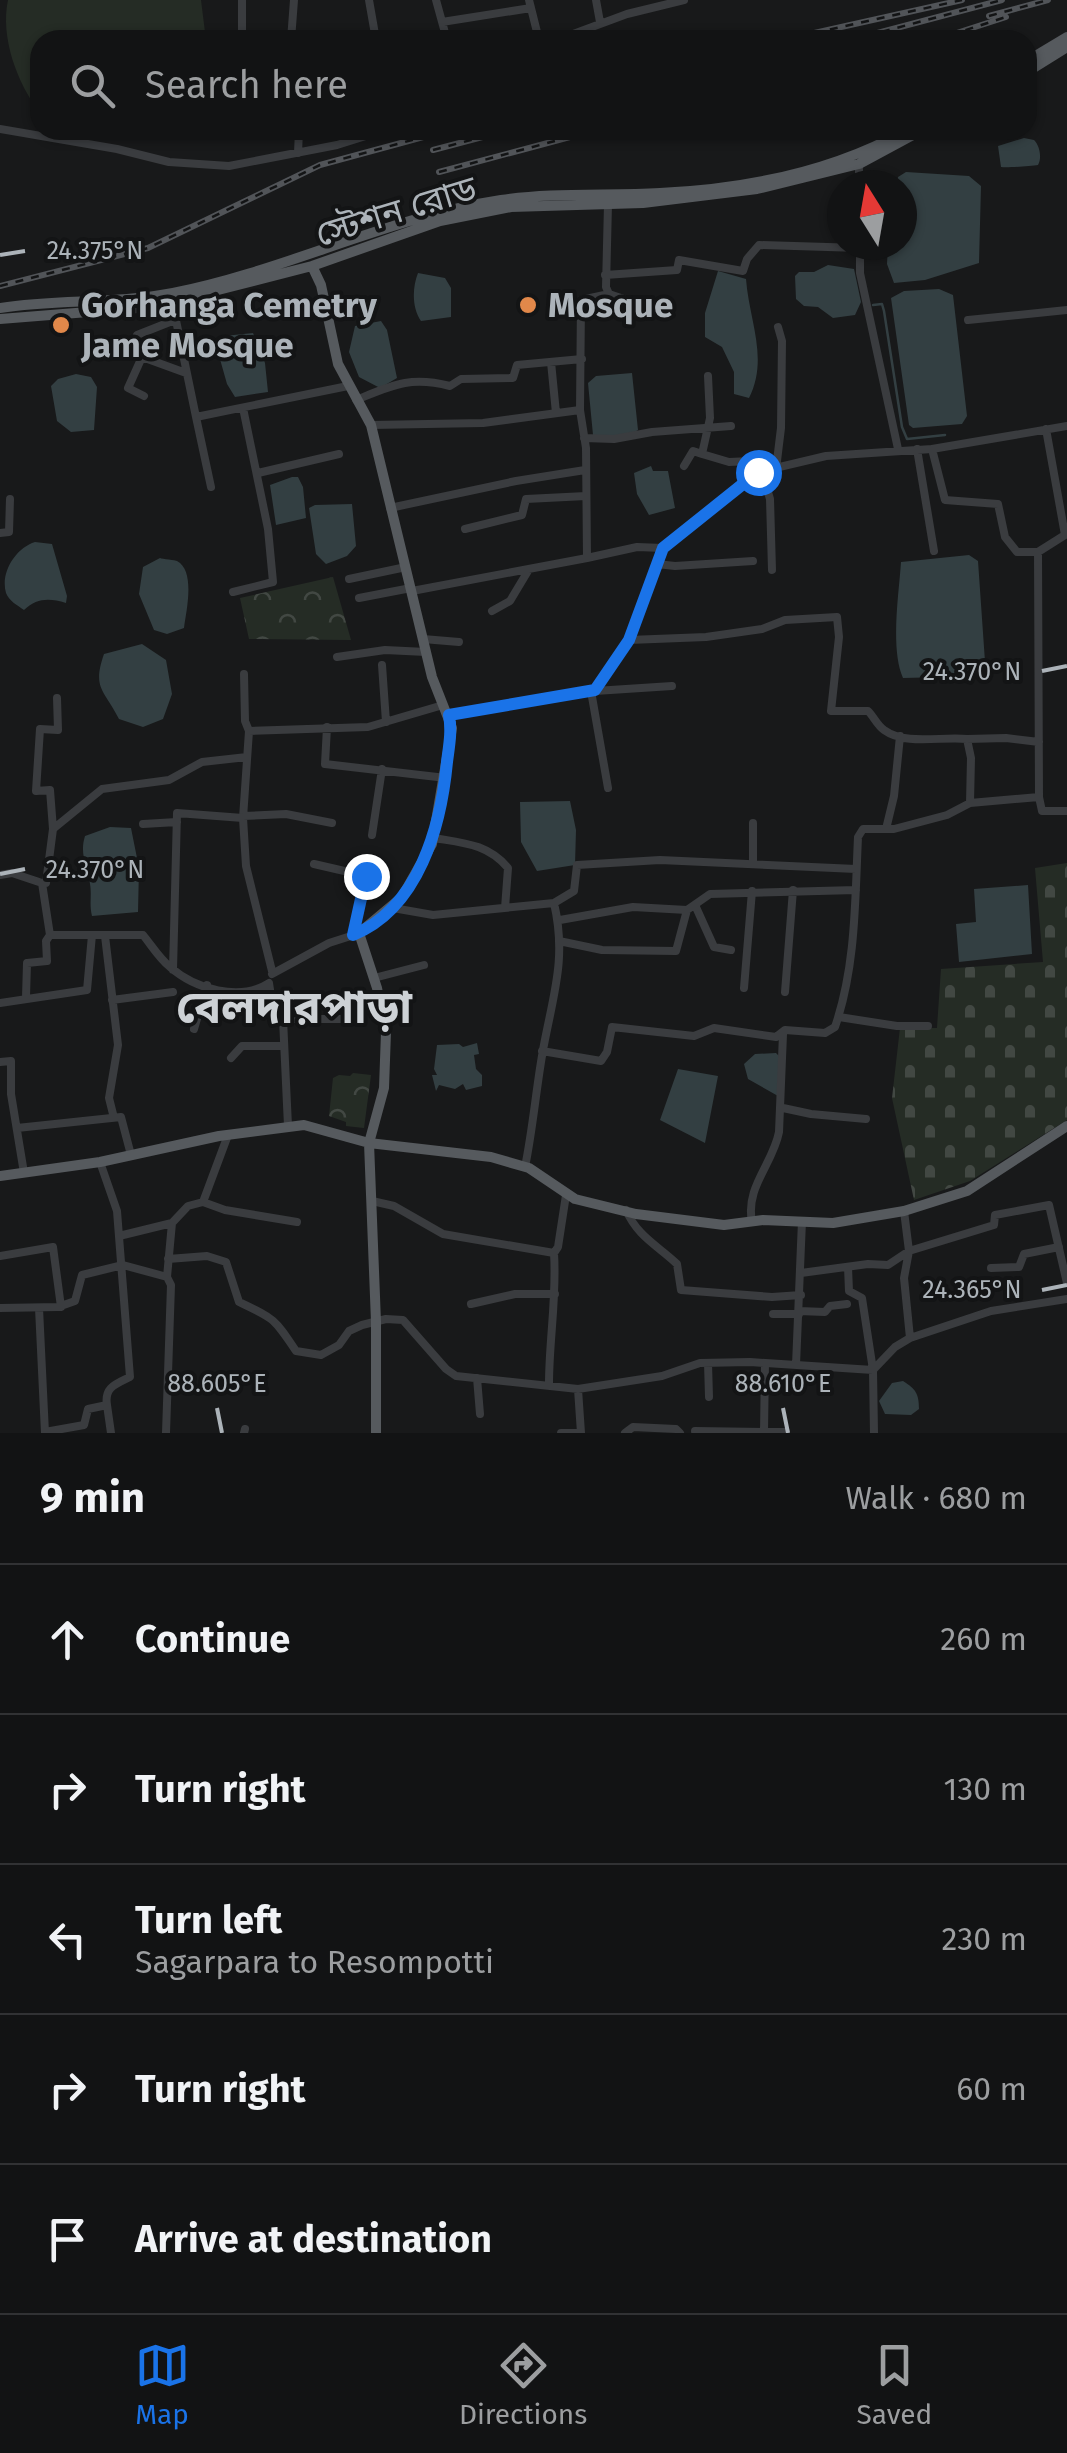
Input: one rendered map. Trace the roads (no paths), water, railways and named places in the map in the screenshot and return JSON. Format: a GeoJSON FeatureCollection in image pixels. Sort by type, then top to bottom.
{"type":"FeatureCollection","features":[{"type":"Feature","properties":{"kind":"main road"},"geometry":{"type":"LineString","coordinates":[[1037,55],[1067,37]]}},
{"type":"Feature","properties":{"kind":"main road"},"geometry":{"type":"LineString","coordinates":[[1037,66],[1067,47]]}},
{"type":"Feature","properties":{"kind":"main road","name":"স্টেশন রোড"},"geometry":{"type":"LineString","coordinates":[[0,308],[172,293],[448,211],[503,200],[660,193],[742,184],[851,158],[886,140]]}},
{"type":"Feature","properties":{"kind":"main road","name":"স্টেশন রোড"},"geometry":{"type":"LineString","coordinates":[[0,319],[110,311],[172,301],[312,266],[440,221],[476,213],[524,206],[608,204],[725,194],[817,176],[859,164],[903,140]]}},
{"type":"Feature","properties":{"kind":"main road"},"geometry":{"type":"LineString","coordinates":[[312,266],[321,285],[338,364],[371,425],[426,652],[452,728],[434,838],[402,897],[356,934],[374,978],[386,1032],[384,1088],[370,1143],[376,1433]]}},
{"type":"Feature","properties":{"kind":"main road"},"geometry":{"type":"LineString","coordinates":[[0,1176],[304,1125],[370,1143],[491,1157],[525,1166],[566,1195],[587,1204],[710,1224],[857,1221],[904,1212],[968,1192],[1067,1126]]}},
{"type":"Feature","properties":{"kind":"street"},"geometry":{"type":"LineString","coordinates":[[242,0],[242,30]]}},
{"type":"Feature","properties":{"kind":"street"},"geometry":{"type":"LineString","coordinates":[[292,30],[294,0]]}},
{"type":"Feature","properties":{"kind":"street"},"geometry":{"type":"LineString","coordinates":[[369,0],[374,30]]}},
{"type":"Feature","properties":{"kind":"street"},"geometry":{"type":"LineString","coordinates":[[436,0],[444,30]]}},
{"type":"Feature","properties":{"kind":"street"},"geometry":{"type":"LineString","coordinates":[[596,0],[600,22]]}},
{"type":"Feature","properties":{"kind":"street"},"geometry":{"type":"LineString","coordinates":[[581,30],[662,3],[684,0]]}},
{"type":"Feature","properties":{"kind":"street"},"geometry":{"type":"LineString","coordinates":[[442,22],[530,4],[536,30]]}},
{"type":"Feature","properties":{"kind":"street"},"geometry":{"type":"LineString","coordinates":[[0,128],[30,134]]}},
{"type":"Feature","properties":{"kind":"street"},"geometry":{"type":"LineString","coordinates":[[60,140],[169,162],[229,166],[359,140]]}},
{"type":"Feature","properties":{"kind":"street"},"geometry":{"type":"LineString","coordinates":[[298,153],[299,140]]}},
{"type":"Feature","properties":{"kind":"street"},"geometry":{"type":"LineString","coordinates":[[859,164],[859,170]]}},
{"type":"Feature","properties":{"kind":"street"},"geometry":{"type":"LineString","coordinates":[[608,204],[608,294]]}},
{"type":"Feature","properties":{"kind":"street"},"geometry":{"type":"LineString","coordinates":[[605,275],[677,270],[679,260],[743,272],[747,259],[759,246],[827,246]]}},
{"type":"Feature","properties":{"kind":"street"},"geometry":{"type":"LineString","coordinates":[[860,260],[898,449]]}},
{"type":"Feature","properties":{"kind":"street"},"geometry":{"type":"LineString","coordinates":[[588,558],[580,410],[581,300],[608,294],[624,299]]}},
{"type":"Feature","properties":{"kind":"street"},"geometry":{"type":"LineString","coordinates":[[172,301],[210,487]]}},
{"type":"Feature","properties":{"kind":"street"},"geometry":{"type":"LineString","coordinates":[[968,320],[1067,310]]}},
{"type":"Feature","properties":{"kind":"street"},"geometry":{"type":"LineString","coordinates":[[176,320],[137,334],[132,348],[142,358],[186,373]]}},
{"type":"Feature","properties":{"kind":"street"},"geometry":{"type":"LineString","coordinates":[[776,469],[781,428],[782,341],[778,328]]}},
{"type":"Feature","properties":{"kind":"street"},"geometry":{"type":"LineString","coordinates":[[142,358],[128,388],[144,396]]}},
{"type":"Feature","properties":{"kind":"street"},"geometry":{"type":"LineString","coordinates":[[356,400],[423,379],[450,386],[461,380],[513,378],[517,365],[582,359]]}},
{"type":"Feature","properties":{"kind":"street"},"geometry":{"type":"LineString","coordinates":[[551,362],[556,413]]}},
{"type":"Feature","properties":{"kind":"street"},"geometry":{"type":"LineString","coordinates":[[702,454],[708,428],[708,376]]}},
{"type":"Feature","properties":{"kind":"street"},"geometry":{"type":"LineString","coordinates":[[196,417],[348,386]]}},
{"type":"Feature","properties":{"kind":"street"},"geometry":{"type":"LineString","coordinates":[[233,592],[273,582],[268,529],[242,408]]}},
{"type":"Feature","properties":{"kind":"street"},"geometry":{"type":"LineString","coordinates":[[371,425],[483,423],[580,410]]}},
{"type":"Feature","properties":{"kind":"street"},"geometry":{"type":"LineString","coordinates":[[584,438],[614,439],[731,426]]}},
{"type":"Feature","properties":{"kind":"street"},"geometry":{"type":"LineString","coordinates":[[608,788],[593,691],[629,640],[663,548],[758,472],[826,456],[932,449],[1067,426]]}},
{"type":"Feature","properties":{"kind":"street"},"geometry":{"type":"LineString","coordinates":[[932,449],[945,500],[998,504],[1005,537],[1018,552],[1038,552],[1066,535],[1046,429]]}},
{"type":"Feature","properties":{"kind":"street"},"geometry":{"type":"LineString","coordinates":[[917,448],[934,551]]}},
{"type":"Feature","properties":{"kind":"street"},"geometry":{"type":"LineString","coordinates":[[684,466],[693,451],[729,462],[751,461],[765,482],[770,499],[772,570]]}},
{"type":"Feature","properties":{"kind":"street"},"geometry":{"type":"LineString","coordinates":[[258,473],[339,454]]}},
{"type":"Feature","properties":{"kind":"street"},"geometry":{"type":"LineString","coordinates":[[390,508],[585,470]]}},
{"type":"Feature","properties":{"kind":"street"},"geometry":{"type":"LineString","coordinates":[[465,529],[522,515],[526,499],[586,496]]}},
{"type":"Feature","properties":{"kind":"street"},"geometry":{"type":"LineString","coordinates":[[0,533],[9,532],[10,499]]}},
{"type":"Feature","properties":{"kind":"street"},"geometry":{"type":"LineString","coordinates":[[359,598],[528,571],[638,547],[663,548]]}},
{"type":"Feature","properties":{"kind":"street"},"geometry":{"type":"LineString","coordinates":[[1038,552],[1039,796],[1046,813],[1067,811]]}},
{"type":"Feature","properties":{"kind":"street"},"geometry":{"type":"LineString","coordinates":[[657,564],[754,561]]}},
{"type":"Feature","properties":{"kind":"street"},"geometry":{"type":"LineString","coordinates":[[349,578],[406,568]]}},
{"type":"Feature","properties":{"kind":"street"},"geometry":{"type":"LineString","coordinates":[[492,612],[510,602],[528,571]]}},
{"type":"Feature","properties":{"kind":"street"},"geometry":{"type":"LineString","coordinates":[[629,640],[706,638],[762,630],[786,620],[837,617],[839,637],[831,711],[868,711],[880,728],[900,736],[1038,742]]}},
{"type":"Feature","properties":{"kind":"street"},"geometry":{"type":"LineString","coordinates":[[423,639],[459,642]]}},
{"type":"Feature","properties":{"kind":"street"},"geometry":{"type":"LineString","coordinates":[[337,657],[385,650],[426,652]]}},
{"type":"Feature","properties":{"kind":"street"},"geometry":{"type":"LineString","coordinates":[[382,664],[386,722]]}},
{"type":"Feature","properties":{"kind":"street"},"geometry":{"type":"LineString","coordinates":[[244,674],[245,721],[249,731],[243,817],[246,866],[272,972],[272,1009],[283,1020],[288,1126]]}},
{"type":"Feature","properties":{"kind":"street"},"geometry":{"type":"LineString","coordinates":[[249,731],[368,727],[446,710],[593,691],[672,686]]}},
{"type":"Feature","properties":{"kind":"street"},"geometry":{"type":"LineString","coordinates":[[42,883],[46,882],[53,830],[50,790],[36,791],[40,729],[58,730],[57,698]]}},
{"type":"Feature","properties":{"kind":"street"},"geometry":{"type":"LineString","coordinates":[[327,727],[325,764],[446,778]]}},
{"type":"Feature","properties":{"kind":"street"},"geometry":{"type":"LineString","coordinates":[[886,828],[894,796],[900,736]]}},
{"type":"Feature","properties":{"kind":"street"},"geometry":{"type":"LineString","coordinates":[[968,739],[970,803]]}},
{"type":"Feature","properties":{"kind":"street"},"geometry":{"type":"LineString","coordinates":[[53,830],[102,789],[169,780],[202,762],[248,757]]}},
{"type":"Feature","properties":{"kind":"street"},"geometry":{"type":"LineString","coordinates":[[372,836],[382,769]]}},
{"type":"Feature","properties":{"kind":"street"},"geometry":{"type":"LineString","coordinates":[[752,1222],[750,1202],[755,1184],[776,1147],[783,1108],[783,1034],[785,1030],[826,1033],[835,1027],[839,1016],[857,916],[858,836],[864,829],[947,815],[970,803],[1039,796]]}},
{"type":"Feature","properties":{"kind":"street"},"geometry":{"type":"LineString","coordinates":[[173,970],[177,813],[243,817],[286,814],[332,823]]}},
{"type":"Feature","properties":{"kind":"street"},"geometry":{"type":"LineString","coordinates":[[143,824],[177,822]]}},
{"type":"Feature","properties":{"kind":"street"},"geometry":{"type":"LineString","coordinates":[[753,824],[753,864]]}},
{"type":"Feature","properties":{"kind":"street"},"geometry":{"type":"LineString","coordinates":[[434,838],[487,847],[499,856],[508,868],[504,908]]}},
{"type":"Feature","properties":{"kind":"street"},"geometry":{"type":"LineString","coordinates":[[393,908],[433,916],[554,902],[574,890],[578,865],[638,860],[856,869]]}},
{"type":"Feature","properties":{"kind":"street"},"geometry":{"type":"LineString","coordinates":[[272,972],[356,934],[366,876],[314,864]]}},
{"type":"Feature","properties":{"kind":"street"},"geometry":{"type":"LineString","coordinates":[[0,875],[12,874],[42,883]]}},
{"type":"Feature","properties":{"kind":"street"},"geometry":{"type":"LineString","coordinates":[[26,997],[27,963],[48,961],[46,941],[50,936],[42,883]]}},
{"type":"Feature","properties":{"kind":"street"},"geometry":{"type":"LineString","coordinates":[[785,992],[793,890]]}},
{"type":"Feature","properties":{"kind":"street"},"geometry":{"type":"LineString","coordinates":[[559,942],[602,950],[676,950],[691,908],[710,894],[856,890]]}},
{"type":"Feature","properties":{"kind":"street"},"geometry":{"type":"LineString","coordinates":[[744,988],[752,891]]}},
{"type":"Feature","properties":{"kind":"street"},"geometry":{"type":"LineString","coordinates":[[525,1166],[542,1051],[556,996],[560,920],[554,902]]}},
{"type":"Feature","properties":{"kind":"street"},"geometry":{"type":"LineString","coordinates":[[560,920],[632,907],[691,908]]}},
{"type":"Feature","properties":{"kind":"street"},"geometry":{"type":"LineString","coordinates":[[691,908],[714,947],[730,950]]}},
{"type":"Feature","properties":{"kind":"street"},"geometry":{"type":"LineString","coordinates":[[0,1003],[87,990],[92,935]]}},
{"type":"Feature","properties":{"kind":"street"},"geometry":{"type":"LineString","coordinates":[[50,936],[143,935],[173,970],[207,985],[234,995],[269,984]]}},
{"type":"Feature","properties":{"kind":"street"},"geometry":{"type":"LineString","coordinates":[[106,936],[118,1044],[109,1098],[114,1118]]}},
{"type":"Feature","properties":{"kind":"street"},"geometry":{"type":"LineString","coordinates":[[374,978],[424,966]]}},
{"type":"Feature","properties":{"kind":"street"},"geometry":{"type":"LineString","coordinates":[[194,1028],[207,985]]}},
{"type":"Feature","properties":{"kind":"street"},"geometry":{"type":"LineString","coordinates":[[112,1000],[174,992]]}},
{"type":"Feature","properties":{"kind":"street"},"geometry":{"type":"LineString","coordinates":[[839,1016],[898,1026],[928,1026]]}},
{"type":"Feature","properties":{"kind":"street"},"geometry":{"type":"LineString","coordinates":[[283,1020],[343,1019]]}},
{"type":"Feature","properties":{"kind":"street"},"geometry":{"type":"LineString","coordinates":[[542,1051],[601,1061],[607,1052],[612,1026],[682,1035],[700,1035],[714,1028],[767,1036],[783,1034]]}},
{"type":"Feature","properties":{"kind":"street"},"geometry":{"type":"LineString","coordinates":[[231,1058],[242,1046],[284,1046]]}},
{"type":"Feature","properties":{"kind":"street"},"geometry":{"type":"LineString","coordinates":[[0,1062],[12,1061],[14,1112],[24,1173]]}},
{"type":"Feature","properties":{"kind":"street"},"geometry":{"type":"LineString","coordinates":[[783,1108],[866,1119]]}},
{"type":"Feature","properties":{"kind":"street"},"geometry":{"type":"LineString","coordinates":[[0,1114],[14,1112]]}},
{"type":"Feature","properties":{"kind":"street"},"geometry":{"type":"LineString","coordinates":[[17,1128],[121,1117],[130,1155]]}},
{"type":"Feature","properties":{"kind":"street"},"geometry":{"type":"LineString","coordinates":[[203,1202],[228,1135]]}},
{"type":"Feature","properties":{"kind":"street"},"geometry":{"type":"LineString","coordinates":[[100,1162],[115,1200],[130,1377],[110,1387],[106,1396],[111,1433]]}},
{"type":"Feature","properties":{"kind":"street"},"geometry":{"type":"LineString","coordinates":[[549,1384],[554,1253],[566,1195]]}},
{"type":"Feature","properties":{"kind":"street"},"geometry":{"type":"LineString","coordinates":[[372,1201],[394,1206],[443,1234],[554,1253]]}},
{"type":"Feature","properties":{"kind":"street"},"geometry":{"type":"LineString","coordinates":[[120,1236],[172,1223],[188,1206],[203,1202],[225,1210],[296,1222]]}},
{"type":"Feature","properties":{"kind":"street"},"geometry":{"type":"LineString","coordinates":[[801,1273],[888,1265],[910,1252],[994,1226],[995,1214],[1049,1205],[1067,1283]]}},
{"type":"Feature","properties":{"kind":"street"},"geometry":{"type":"LineString","coordinates":[[626,1210],[645,1241],[677,1264],[681,1290],[801,1295]]}},
{"type":"Feature","properties":{"kind":"street"},"geometry":{"type":"LineString","coordinates":[[904,1212],[910,1252],[904,1278],[910,1338]]}},
{"type":"Feature","properties":{"kind":"street"},"geometry":{"type":"LineString","coordinates":[[796,1364],[802,1221]]}},
{"type":"Feature","properties":{"kind":"street"},"geometry":{"type":"LineString","coordinates":[[166,1433],[171,1285],[167,1277],[172,1223]]}},
{"type":"Feature","properties":{"kind":"street"},"geometry":{"type":"LineString","coordinates":[[0,1256],[54,1247],[60,1306]]}},
{"type":"Feature","properties":{"kind":"street"},"geometry":{"type":"LineString","coordinates":[[991,1268],[1019,1267],[1024,1254],[1058,1248]]}},
{"type":"Feature","properties":{"kind":"street"},"geometry":{"type":"LineString","coordinates":[[168,1259],[207,1256],[226,1262],[238,1302],[270,1316],[282,1327],[296,1351],[321,1355],[339,1345],[349,1331],[376,1322],[403,1320],[456,1376],[578,1389],[662,1376],[708,1362],[873,1370]]}},
{"type":"Feature","properties":{"kind":"street"},"geometry":{"type":"LineString","coordinates":[[0,1308],[60,1306],[75,1300],[82,1275],[123,1265],[167,1277]]}},
{"type":"Feature","properties":{"kind":"street"},"geometry":{"type":"LineString","coordinates":[[848,1267],[849,1291],[862,1298],[873,1370],[874,1433]]}},
{"type":"Feature","properties":{"kind":"street"},"geometry":{"type":"LineString","coordinates":[[471,1304],[515,1294],[554,1294]]}},
{"type":"Feature","properties":{"kind":"street"},"geometry":{"type":"LineString","coordinates":[[873,1370],[896,1346],[910,1338],[990,1311],[1067,1299]]}},
{"type":"Feature","properties":{"kind":"street"},"geometry":{"type":"LineString","coordinates":[[774,1314],[826,1312],[830,1306],[847,1304]]}},
{"type":"Feature","properties":{"kind":"street"},"geometry":{"type":"LineString","coordinates":[[39,1308],[45,1432],[84,1425],[88,1408],[107,1404]]}},
{"type":"Feature","properties":{"kind":"street"},"geometry":{"type":"LineString","coordinates":[[708,1362],[710,1397]]}},
{"type":"Feature","properties":{"kind":"street"},"geometry":{"type":"LineString","coordinates":[[764,1432],[765,1363]]}},
{"type":"Feature","properties":{"kind":"street"},"geometry":{"type":"LineString","coordinates":[[476,1378],[480,1414]]}},
{"type":"Feature","properties":{"kind":"street"},"geometry":{"type":"LineString","coordinates":[[561,1433],[582,1433],[578,1389]]}},
{"type":"Feature","properties":{"kind":"street"},"geometry":{"type":"LineString","coordinates":[[625,1433],[634,1427],[676,1429],[680,1433]]}},
{"type":"Feature","properties":{"kind":"street"},"geometry":{"type":"LineString","coordinates":[[695,1431],[786,1432]]}},
{"type":"Feature","properties":{"kind":"waterway"},"geometry":{"type":"LineString","coordinates":[[873,305],[882,304],[884,311],[907,439],[945,435]]}},
{"type":"Feature","properties":{"kind":"railway"},"geometry":{"type":"LineString","coordinates":[[828,30],[962,0]]}},
{"type":"Feature","properties":{"kind":"railway"},"geometry":{"type":"LineString","coordinates":[[889,30],[1002,0]]}},
{"type":"Feature","properties":{"kind":"railway"},"geometry":{"type":"LineString","coordinates":[[989,16],[1048,0]]}},
{"type":"Feature","properties":{"kind":"railway"},"geometry":{"type":"LineString","coordinates":[[966,30],[1006,17]]}},
{"type":"Feature","properties":{"kind":"railway"},"geometry":{"type":"LineString","coordinates":[[0,286],[148,248],[320,165],[412,140]]}},
{"type":"Feature","properties":{"kind":"railway"},"geometry":{"type":"LineString","coordinates":[[433,150],[471,140]]}},
{"type":"Feature","properties":{"kind":"railway"},"geometry":{"type":"LineString","coordinates":[[439,172],[559,140]]}},
{"type":"Feature","properties":{"kind":"place","name":"Mosque"},"geometry":{"type":"Point","coordinates":[528,305]}},
{"type":"Feature","properties":{"kind":"place","name":"Gorhanga Cemetry Jame Mosque"},"geometry":{"type":"Point","coordinates":[61,325]}},
{"type":"Feature","properties":{"kind":"district","name":"বেলদারপাড়া"},"geometry":{"type":"Point","coordinates":[294,1008]}}]}
